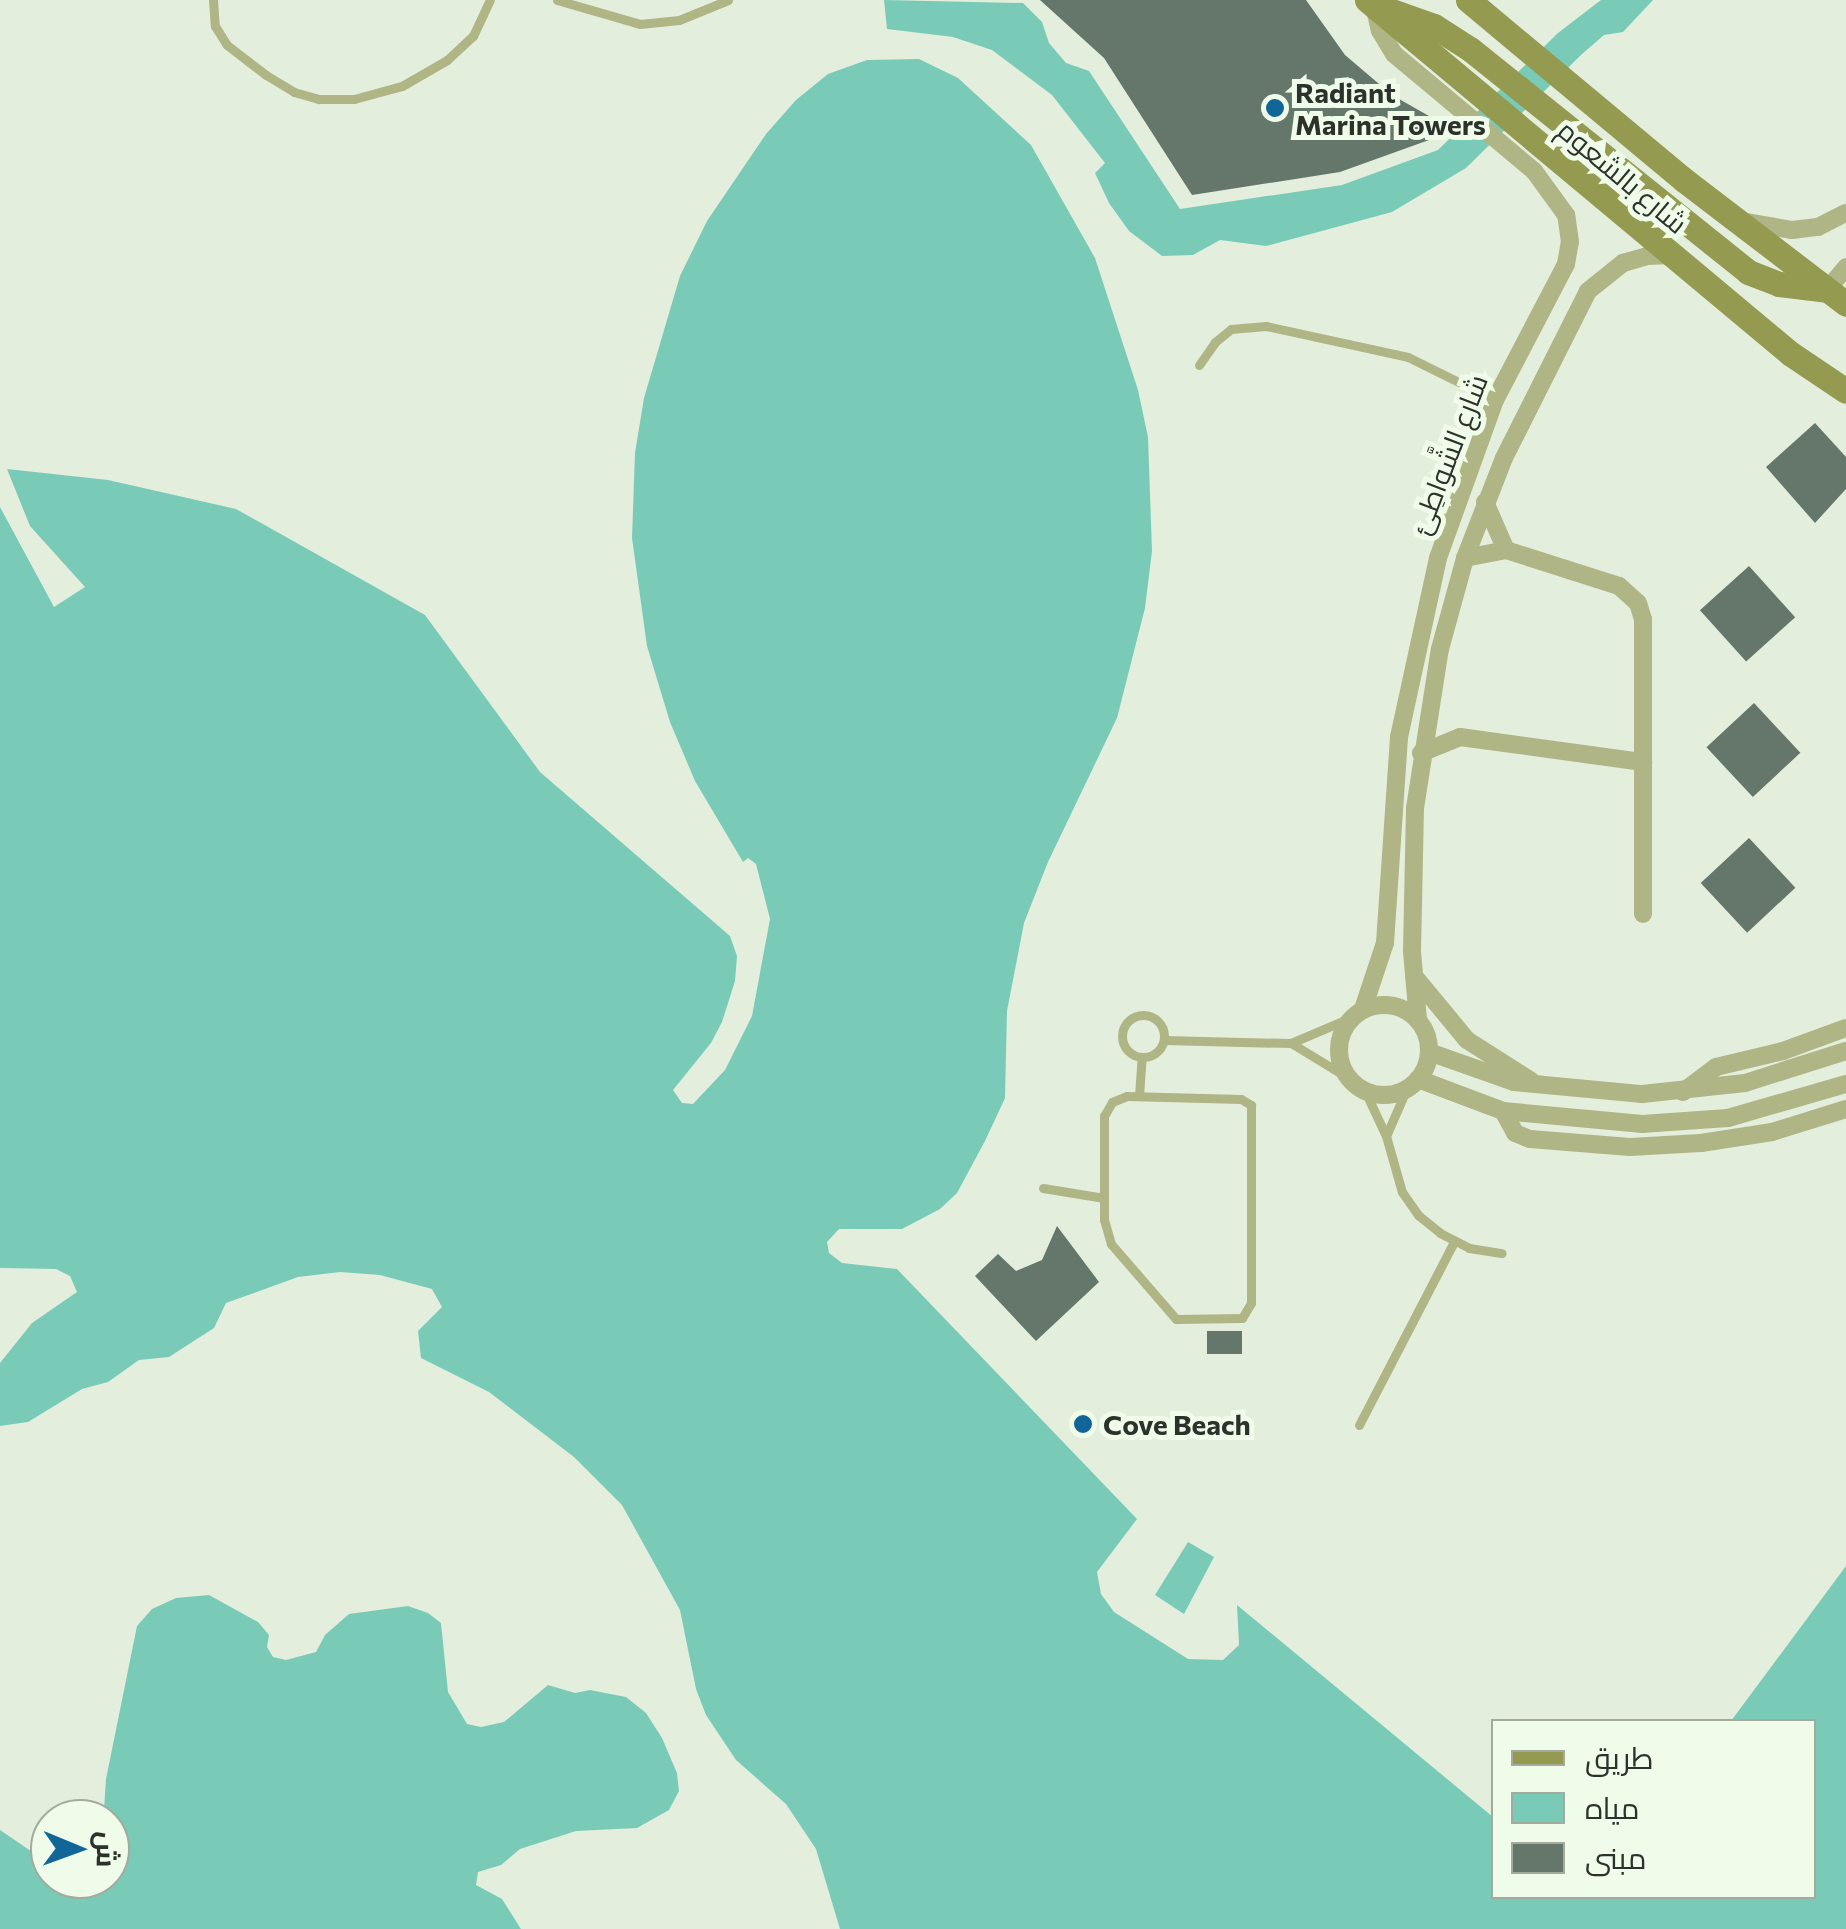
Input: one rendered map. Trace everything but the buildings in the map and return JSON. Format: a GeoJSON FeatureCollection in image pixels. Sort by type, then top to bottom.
{"type":"FeatureCollection","features":[{"type":"Feature","properties":{"kind":"main road","name":"شارع بالشعوم"},"geometry":{"type":"LineString","coordinates":[[1468,0],[1726,212],[1837,297]]}},
{"type":"Feature","properties":{"kind":"main road","name":"شارع بالشعوم"},"geometry":{"type":"LineString","coordinates":[[1370,3],[1440,77],[1541,161],[1672,255],[1791,354],[1846,391]]}},
{"type":"Feature","properties":{"kind":"main road"},"geometry":{"type":"LineString","coordinates":[[1370,3],[1424,22],[1470,49],[1748,272],[1778,284],[1837,297]]}},
{"type":"Feature","properties":{"kind":"street","name":"شارع الشَّواطِئ"},"geometry":{"type":"LineString","coordinates":[[1358,1013],[1385,943],[1392,794],[1408,680],[1448,528],[1495,400],[1569,253],[1566,216],[1541,161]]}},
{"type":"Feature","properties":{"kind":"street"},"geometry":{"type":"LineString","coordinates":[[1726,212],[1760,228],[1792,230],[1818,228],[1846,213]]}},
{"type":"Feature","properties":{"kind":"street","name":"شارع الشَّواطِئ"},"geometry":{"type":"LineString","coordinates":[[1418,1020],[1413,974],[1412,864],[1421,753],[1429,704],[1466,558],[1485,502],[1588,291],[1623,263],[1647,256],[1672,255]]}},
{"type":"Feature","properties":{"kind":"street"},"geometry":{"type":"LineString","coordinates":[[1837,297],[1846,267]]}},
{"type":"Feature","properties":{"kind":"street","name":"شارع الشَّواطِئ"},"geometry":{"type":"LineString","coordinates":[[1466,558],[1506,550],[1485,502]]}},
{"type":"Feature","properties":{"kind":"street"},"geometry":{"type":"LineString","coordinates":[[1506,550],[1619,586],[1638,603],[1643,619],[1643,914]]}},
{"type":"Feature","properties":{"kind":"street"},"geometry":{"type":"LineString","coordinates":[[1429,704],[1441,723],[1460,737],[1643,762]]}},
{"type":"Feature","properties":{"kind":"street"},"geometry":{"type":"LineString","coordinates":[[1421,753],[1460,737]]}},
{"type":"Feature","properties":{"kind":"street"},"geometry":{"type":"LineString","coordinates":[[1413,974],[1468,1040],[1540,1086]]}},
{"type":"Feature","properties":{"kind":"street"},"geometry":{"type":"LineString","coordinates":[[1413,1084],[1429,1052],[1418,1020],[1387,1004],[1358,1013],[1339,1046],[1347,1077],[1365,1091],[1386,1095],[1413,1084],[1503,1111],[1607,1124],[1685,1122],[1752,1113],[1846,1084]]}},
{"type":"Feature","properties":{"kind":"street"},"geometry":{"type":"LineString","coordinates":[[1683,1092],[1716,1068],[1783,1051],[1846,1028]]}},
{"type":"Feature","properties":{"kind":"street"},"geometry":{"type":"LineString","coordinates":[[1429,1052],[1490,1076],[1608,1093],[1683,1092],[1745,1083],[1846,1051]]}},
{"type":"Feature","properties":{"kind":"street"},"geometry":{"type":"LineString","coordinates":[[1503,1111],[1515,1133],[1530,1139],[1630,1147],[1702,1143],[1772,1132],[1846,1109]]}},
{"type":"Feature","properties":{"kind":"lane"},"geometry":{"type":"LineString","coordinates":[[213,0],[215,26],[227,45],[266,75],[307,96],[354,99],[402,86],[447,60],[472,36],[490,0]]}},
{"type":"Feature","properties":{"kind":"lane"},"geometry":{"type":"LineString","coordinates":[[558,0],[640,24],[679,20],[728,0]]}},
{"type":"Feature","properties":{"kind":"lane"},"geometry":{"type":"LineString","coordinates":[[1199,365],[1215,342],[1231,329],[1266,326],[1408,357],[1495,400]]}},
{"type":"Feature","properties":{"kind":"lane"},"geometry":{"type":"LineString","coordinates":[[1164,1040],[1291,1043],[1358,1013]]}},
{"type":"Feature","properties":{"kind":"lane"},"geometry":{"type":"LineString","coordinates":[[1149,1015],[1163,1029],[1164,1040],[1160,1049],[1142,1057],[1132,1054],[1122,1037],[1130,1019],[1149,1015]]}},
{"type":"Feature","properties":{"kind":"lane"},"geometry":{"type":"LineString","coordinates":[[1291,1043],[1347,1077]]}},
{"type":"Feature","properties":{"kind":"lane"},"geometry":{"type":"LineString","coordinates":[[1138,1096],[1142,1057]]}},
{"type":"Feature","properties":{"kind":"lane"},"geometry":{"type":"LineString","coordinates":[[1386,1136],[1413,1084]]}},
{"type":"Feature","properties":{"kind":"lane"},"geometry":{"type":"LineString","coordinates":[[1365,1091],[1386,1136],[1391,1165],[1409,1204],[1428,1225],[1454,1242],[1502,1253]]}},
{"type":"Feature","properties":{"kind":"lane"},"geometry":{"type":"LineString","coordinates":[[1138,1096],[1245,1099],[1251,1104],[1251,1304],[1246,1314],[1231,1320],[1188,1321],[1171,1316],[1111,1244],[1104,1228],[1107,1108],[1118,1098],[1138,1096]]}},
{"type":"Feature","properties":{"kind":"lane"},"geometry":{"type":"LineString","coordinates":[[1043,1188],[1104,1198]]}},
{"type":"Feature","properties":{"kind":"lane"},"geometry":{"type":"LineString","coordinates":[[1359,1424],[1454,1242]]}},
{"type":"Feature","properties":{"kind":"water"},"geometry":{"type":"Polygon","coordinates":[[[884,0],[1023,3],[1042,22],[1049,43],[1066,63],[1089,71],[1180,209],[1342,185],[1438,150],[1558,33],[1601,0],[1653,0],[1623,32],[1604,35],[1582,54],[1466,168],[1392,212],[1266,246],[1220,240],[1193,255],[1162,256],[1129,231],[1109,203],[1095,173],[1105,163],[1052,95],[992,50],[953,37],[887,29],[884,0]]]}},
{"type":"Feature","properties":{"kind":"water"},"geometry":{"type":"Polygon","coordinates":[[[919,59],[958,78],[1031,145],[1095,258],[1138,390],[1148,437],[1152,551],[1145,608],[1117,718],[1048,862],[1024,923],[1007,1011],[1005,1098],[957,1193],[940,1209],[902,1229],[839,1229],[827,1242],[829,1253],[842,1263],[897,1269],[1137,1519],[1097,1572],[1101,1594],[1114,1612],[1188,1659],[1223,1660],[1239,1645],[1237,1605],[1491,1815],[1491,1899],[1816,1899],[1816,1719],[1732,1719],[1846,1566],[1846,1929],[840,1929],[816,1849],[786,1804],[736,1760],[706,1715],[696,1689],[680,1610],[622,1505],[574,1457],[489,1392],[421,1358],[418,1331],[442,1307],[432,1289],[380,1275],[340,1272],[298,1277],[226,1303],[214,1328],[169,1357],[139,1360],[108,1382],[82,1389],[28,1422],[0,1426],[0,1363],[32,1323],[77,1292],[70,1276],[56,1269],[0,1268],[0,507],[54,607],[85,587],[30,526],[7,469],[108,480],[236,509],[425,615],[540,772],[730,936],[737,956],[735,981],[722,1022],[711,1043],[673,1090],[682,1103],[693,1104],[725,1070],[752,1016],[770,919],[756,864],[748,858],[743,862],[695,781],[670,722],[647,646],[632,538],[635,453],[644,398],[680,276],[707,221],[766,134],[796,100],[828,74],[867,60],[919,59]]]}},
{"type":"Feature","properties":{"kind":"water"},"geometry":{"type":"Polygon","coordinates":[[[1188,1542],[1214,1557],[1184,1614],[1155,1595],[1188,1542]]]}},
{"type":"Feature","properties":{"kind":"water"},"geometry":{"type":"Polygon","coordinates":[[[209,1595],[258,1622],[269,1635],[267,1647],[273,1657],[286,1660],[316,1652],[325,1635],[349,1614],[408,1606],[428,1613],[441,1623],[448,1692],[467,1724],[481,1727],[504,1722],[548,1685],[575,1693],[590,1690],[626,1697],[646,1713],[662,1738],[677,1773],[679,1791],[669,1810],[637,1828],[576,1831],[520,1849],[501,1865],[478,1872],[476,1885],[502,1899],[521,1929],[0,1929],[0,1830],[30,1850],[30,1899],[130,1899],[130,1799],[105,1799],[106,1779],[137,1626],[152,1609],[176,1598],[209,1595]]]}},
{"type":"Feature","properties":{"kind":"place","name":"Radiant Marina Towers"},"geometry":{"type":"Point","coordinates":[1275,108]}},
{"type":"Feature","properties":{"kind":"place","name":"Cove Beach"},"geometry":{"type":"Point","coordinates":[1083,1424]}}]}
